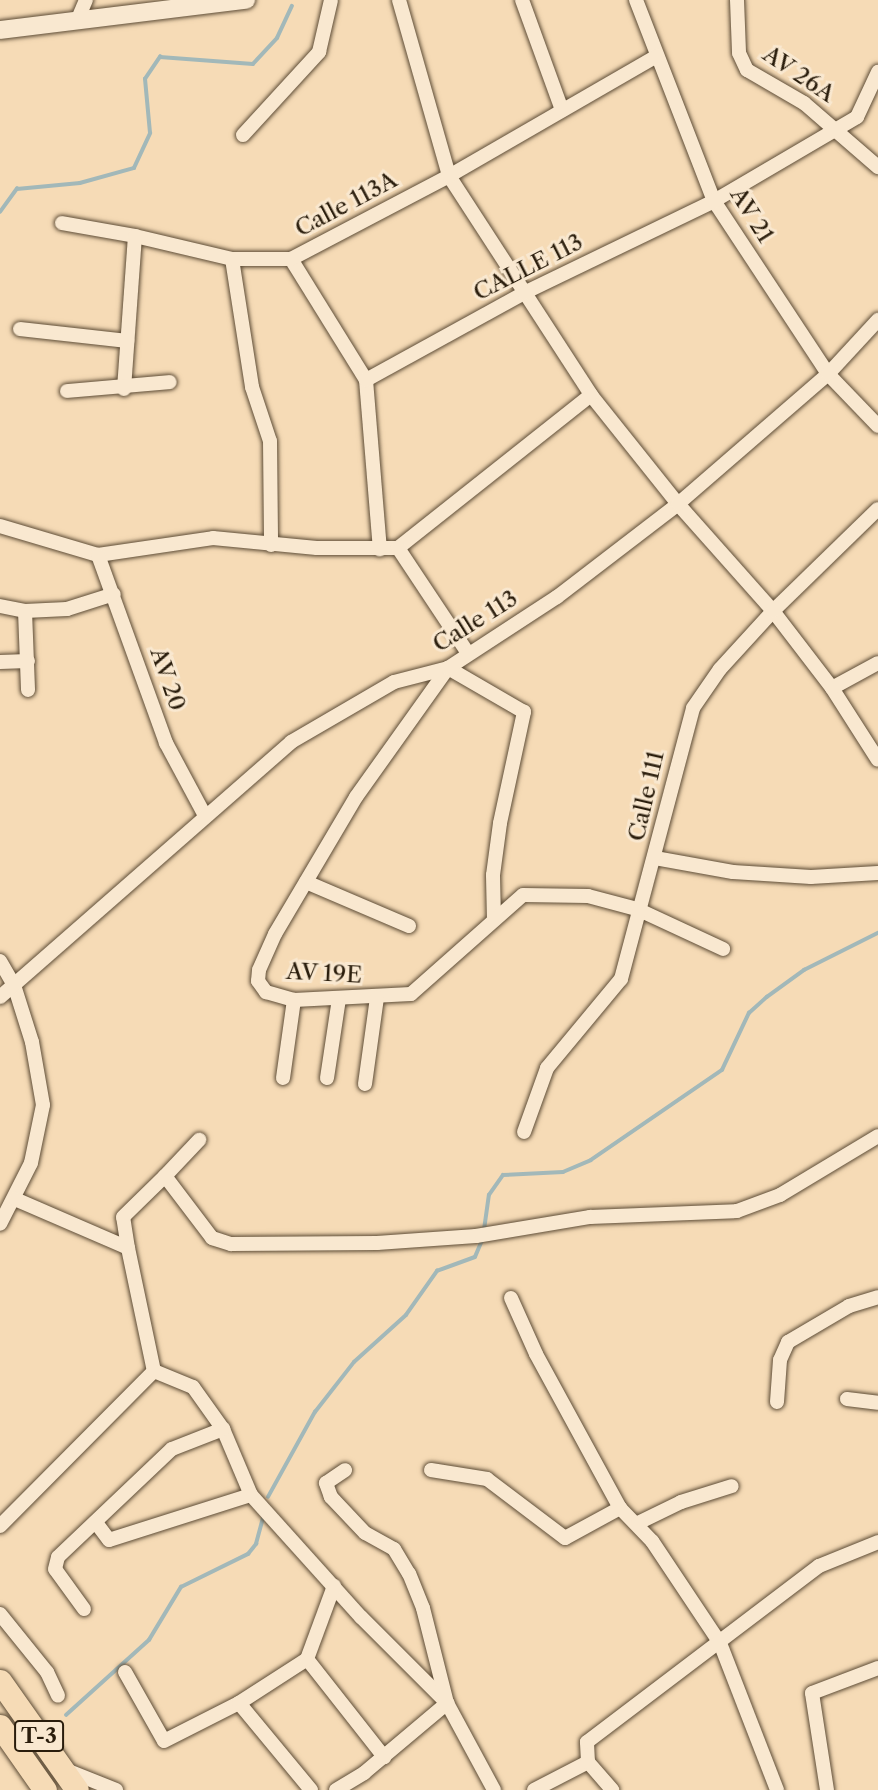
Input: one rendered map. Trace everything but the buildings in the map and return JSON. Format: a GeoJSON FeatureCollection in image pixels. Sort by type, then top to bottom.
{"type":"FeatureCollection","features":[{"type":"Feature","properties":{"kind":"main road","name":"T-3"},"geometry":{"type":"LineString","coordinates":[[0,1681],[77,1790]]}},
{"type":"Feature","properties":{"kind":"main road","name":"T-3"},"geometry":{"type":"LineString","coordinates":[[0,1726],[45,1790]]}},
{"type":"Feature","properties":{"kind":"street"},"geometry":{"type":"LineString","coordinates":[[77,21],[86,0]]}},
{"type":"Feature","properties":{"kind":"street"},"geometry":{"type":"LineString","coordinates":[[0,30],[246,0]]}},
{"type":"Feature","properties":{"kind":"street"},"geometry":{"type":"LineString","coordinates":[[243,135],[319,52],[331,0]]}},
{"type":"Feature","properties":{"kind":"street"},"geometry":{"type":"LineString","coordinates":[[399,0],[449,176],[591,395],[678,504],[773,611],[832,688],[878,760]]}},
{"type":"Feature","properties":{"kind":"street"},"geometry":{"type":"LineString","coordinates":[[522,0],[562,110]]}},
{"type":"Feature","properties":{"kind":"street","name":"AV 21"},"geometry":{"type":"LineString","coordinates":[[636,0],[715,201],[828,374],[878,426]]}},
{"type":"Feature","properties":{"kind":"street","name":"AV 26A"},"geometry":{"type":"LineString","coordinates":[[737,0],[739,53],[747,70],[838,128],[878,167]]}},
{"type":"Feature","properties":{"kind":"street","name":"Calle 113A"},"geometry":{"type":"LineString","coordinates":[[62,223],[135,236],[232,259],[290,259],[449,176],[657,56]]}},
{"type":"Feature","properties":{"kind":"street","name":"CALLE 113"},"geometry":{"type":"LineString","coordinates":[[366,380],[524,293],[715,201],[838,128],[860,114],[878,72]]}},
{"type":"Feature","properties":{"kind":"street"},"geometry":{"type":"LineString","coordinates":[[124,389],[135,236]]}},
{"type":"Feature","properties":{"kind":"street"},"geometry":{"type":"LineString","coordinates":[[232,259],[252,387],[270,442],[271,545]]}},
{"type":"Feature","properties":{"kind":"street"},"geometry":{"type":"LineString","coordinates":[[290,259],[366,380],[380,549]]}},
{"type":"Feature","properties":{"kind":"street","name":"Calle 113"},"geometry":{"type":"LineString","coordinates":[[0,998],[204,814],[290,742],[344,707],[394,682],[448,668],[467,652],[557,597],[678,504],[828,374],[878,320]]}},
{"type":"Feature","properties":{"kind":"street"},"geometry":{"type":"LineString","coordinates":[[20,330],[127,341]]}},
{"type":"Feature","properties":{"kind":"street"},"geometry":{"type":"LineString","coordinates":[[67,391],[124,389],[170,382]]}},
{"type":"Feature","properties":{"kind":"street"},"geometry":{"type":"LineString","coordinates":[[0,526],[98,555],[213,538],[271,545],[398,548],[591,395]]}},
{"type":"Feature","properties":{"kind":"street","name":"Calle 111"},"geometry":{"type":"LineString","coordinates":[[524,1132],[547,1068],[621,979],[637,909],[655,858],[693,708],[720,669],[773,611],[878,509]]}},
{"type":"Feature","properties":{"kind":"street"},"geometry":{"type":"LineString","coordinates":[[398,548],[467,652]]}},
{"type":"Feature","properties":{"kind":"street","name":"AV 20"},"geometry":{"type":"LineString","coordinates":[[98,555],[166,743],[204,814]]}},
{"type":"Feature","properties":{"kind":"street"},"geometry":{"type":"LineString","coordinates":[[0,606],[25,611],[67,609],[114,594]]}},
{"type":"Feature","properties":{"kind":"street"},"geometry":{"type":"LineString","coordinates":[[25,611],[28,691]]}},
{"type":"Feature","properties":{"kind":"street"},"geometry":{"type":"LineString","coordinates":[[0,662],[28,661]]}},
{"type":"Feature","properties":{"kind":"street"},"geometry":{"type":"LineString","coordinates":[[832,688],[878,663]]}},
{"type":"Feature","properties":{"kind":"street"},"geometry":{"type":"LineString","coordinates":[[448,668],[524,712],[500,823],[493,875],[494,920]]}},
{"type":"Feature","properties":{"kind":"street","name":"AV 19E"},"geometry":{"type":"LineString","coordinates":[[448,668],[356,797],[306,883],[259,970],[258,981],[266,992],[294,1000],[377,998],[411,994],[523,895],[588,897],[637,909],[723,949]]}},
{"type":"Feature","properties":{"kind":"street"},"geometry":{"type":"LineString","coordinates":[[655,858],[733,872],[811,877],[878,873]]}},
{"type":"Feature","properties":{"kind":"street"},"geometry":{"type":"LineString","coordinates":[[306,883],[409,926]]}},
{"type":"Feature","properties":{"kind":"street"},"geometry":{"type":"LineString","coordinates":[[0,961],[14,985],[32,1042],[43,1105],[31,1163],[0,1224]]}},
{"type":"Feature","properties":{"kind":"street"},"geometry":{"type":"LineString","coordinates":[[365,1084],[377,998]]}},
{"type":"Feature","properties":{"kind":"street"},"geometry":{"type":"LineString","coordinates":[[327,1078],[339,999]]}},
{"type":"Feature","properties":{"kind":"street"},"geometry":{"type":"LineString","coordinates":[[283,1078],[294,1000]]}},
{"type":"Feature","properties":{"kind":"street"},"geometry":{"type":"LineString","coordinates":[[165,1175],[212,1237],[231,1244],[377,1243],[475,1236],[590,1217],[737,1211],[780,1195],[878,1136]]}},
{"type":"Feature","properties":{"kind":"street"},"geometry":{"type":"LineString","coordinates":[[154,1371],[123,1217],[199,1140]]}},
{"type":"Feature","properties":{"kind":"street"},"geometry":{"type":"LineString","coordinates":[[15,1199],[128,1248]]}},
{"type":"Feature","properties":{"kind":"street"},"geometry":{"type":"LineString","coordinates":[[777,1402],[780,1360],[788,1342],[849,1306],[878,1297]]}},
{"type":"Feature","properties":{"kind":"street"},"geometry":{"type":"LineString","coordinates":[[511,1298],[536,1354],[620,1508],[638,1523],[720,1643],[777,1790]]}},
{"type":"Feature","properties":{"kind":"street"},"geometry":{"type":"LineString","coordinates":[[154,1371],[193,1387],[223,1429],[251,1495],[447,1703]]}},
{"type":"Feature","properties":{"kind":"street"},"geometry":{"type":"LineString","coordinates":[[0,1526],[154,1371]]}},
{"type":"Feature","properties":{"kind":"street"},"geometry":{"type":"LineString","coordinates":[[847,1399],[878,1402]]}},
{"type":"Feature","properties":{"kind":"street"},"geometry":{"type":"LineString","coordinates":[[84,1609],[55,1569],[58,1557],[97,1524],[172,1449],[223,1429]]}},
{"type":"Feature","properties":{"kind":"street"},"geometry":{"type":"LineString","coordinates":[[345,1470],[326,1483],[331,1497],[365,1533],[394,1549],[409,1574],[423,1608],[447,1703],[494,1790]]}},
{"type":"Feature","properties":{"kind":"street"},"geometry":{"type":"LineString","coordinates":[[431,1470],[487,1479],[565,1538],[620,1508]]}},
{"type":"Feature","properties":{"kind":"street"},"geometry":{"type":"LineString","coordinates":[[638,1523],[681,1502],[732,1486]]}},
{"type":"Feature","properties":{"kind":"street"},"geometry":{"type":"LineString","coordinates":[[97,1524],[109,1540],[251,1495]]}},
{"type":"Feature","properties":{"kind":"street"},"geometry":{"type":"LineString","coordinates":[[612,1790],[589,1762],[587,1742],[819,1566],[878,1542]]}},
{"type":"Feature","properties":{"kind":"street"},"geometry":{"type":"LineString","coordinates":[[125,1672],[163,1741],[239,1703],[307,1659],[334,1586]]}},
{"type":"Feature","properties":{"kind":"street"},"geometry":{"type":"LineString","coordinates":[[0,1614],[47,1672],[58,1696]]}},
{"type":"Feature","properties":{"kind":"street"},"geometry":{"type":"LineString","coordinates":[[307,1659],[384,1757]]}},
{"type":"Feature","properties":{"kind":"street"},"geometry":{"type":"LineString","coordinates":[[827,1790],[812,1692],[878,1668]]}},
{"type":"Feature","properties":{"kind":"street"},"geometry":{"type":"LineString","coordinates":[[239,1703],[311,1790]]}},
{"type":"Feature","properties":{"kind":"street"},"geometry":{"type":"LineString","coordinates":[[336,1790],[384,1757],[447,1703]]}},
{"type":"Feature","properties":{"kind":"street"},"geometry":{"type":"LineString","coordinates":[[534,1790],[589,1762]]}},
{"type":"Feature","properties":{"kind":"street"},"geometry":{"type":"LineString","coordinates":[[62,1769],[116,1790]]}},
{"type":"Feature","properties":{"kind":"waterway"},"geometry":{"type":"LineString","coordinates":[[0,212],[17,189],[80,183],[134,168],[150,133],[145,79],[160,57],[253,64],[277,38],[292,6]]}},
{"type":"Feature","properties":{"kind":"waterway"},"geometry":{"type":"LineString","coordinates":[[484,1230],[489,1195],[503,1175],[563,1172],[591,1160],[722,1070],[749,1013],[767,997],[804,970],[878,933]]}},
{"type":"Feature","properties":{"kind":"waterway"},"geometry":{"type":"LineString","coordinates":[[268,1497],[315,1412],[354,1362],[406,1315],[437,1271],[475,1257],[483,1238]]}},
{"type":"Feature","properties":{"kind":"waterway"},"geometry":{"type":"LineString","coordinates":[[66,1715],[149,1640],[181,1587],[248,1554],[256,1544],[263,1517]]}}]}
